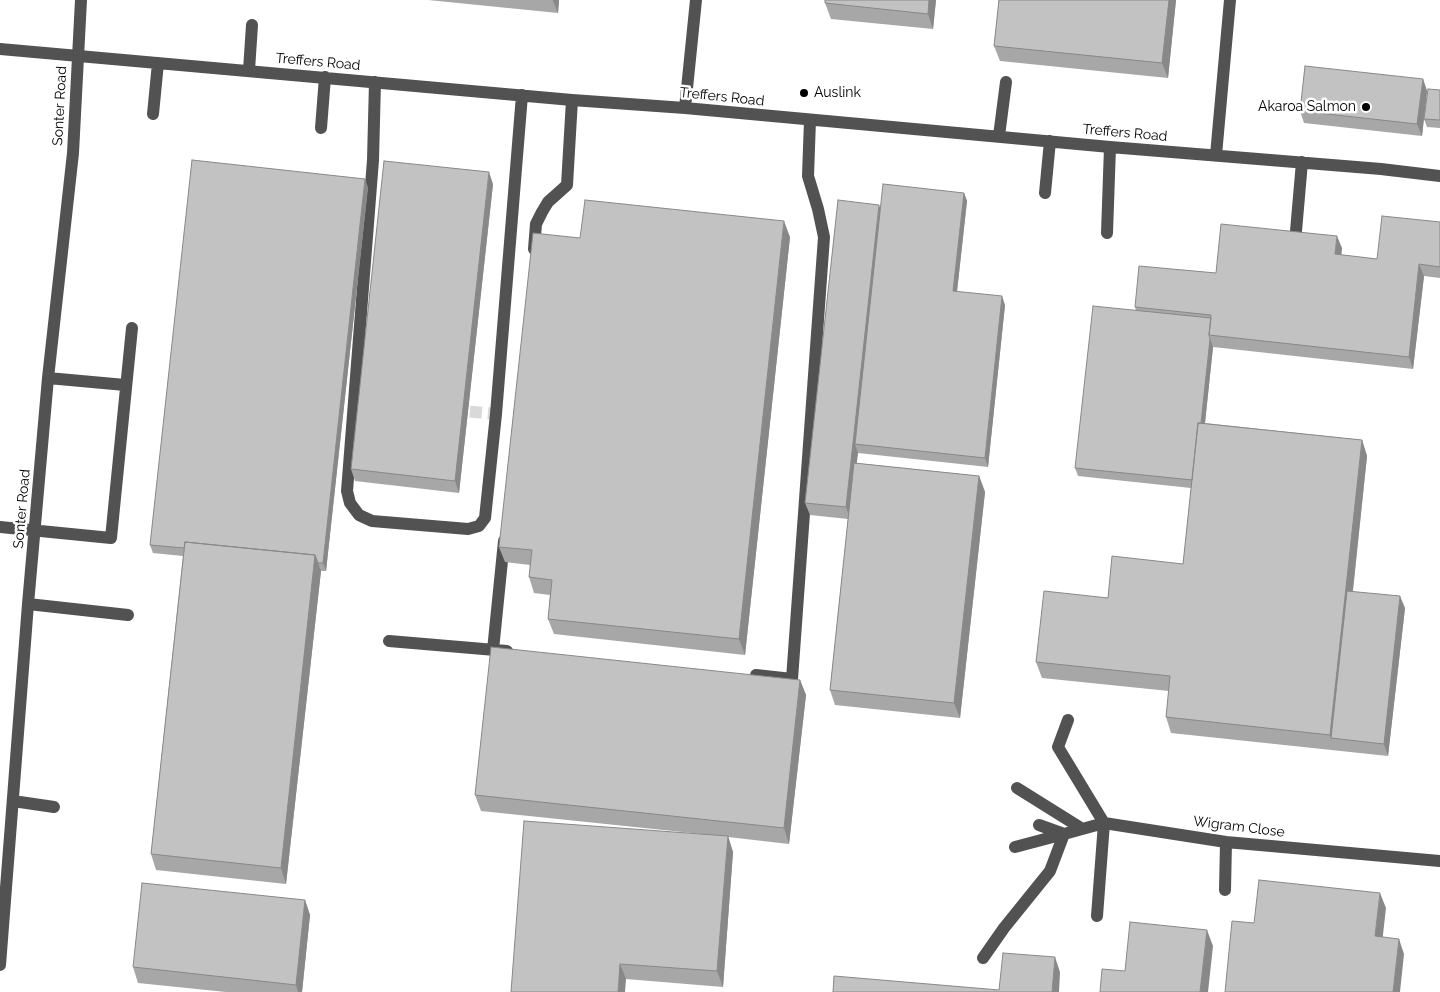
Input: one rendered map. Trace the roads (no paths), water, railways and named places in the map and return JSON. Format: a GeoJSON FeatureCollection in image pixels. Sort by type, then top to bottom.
{"type":"FeatureCollection","features":[{"type":"Feature","properties":{"kind":"street","name":"Sonter Road"},"geometry":{"type":"LineString","coordinates":[[0,965],[4,854],[13,801],[48,378],[73,153],[81,0]]}},
{"type":"Feature","properties":{"kind":"street"},"geometry":{"type":"LineString","coordinates":[[685,108],[696,0]]}},
{"type":"Feature","properties":{"kind":"street"},"geometry":{"type":"LineString","coordinates":[[1216,155],[1230,0]]}},
{"type":"Feature","properties":{"kind":"street"},"geometry":{"type":"LineString","coordinates":[[249,70],[252,25]]}},
{"type":"Feature","properties":{"kind":"street","name":"Treffers Road"},"geometry":{"type":"LineString","coordinates":[[0,49],[1110,147],[1302,162],[1440,176]]}},
{"type":"Feature","properties":{"kind":"street"},"geometry":{"type":"LineString","coordinates":[[154,114],[158,63]]}},
{"type":"Feature","properties":{"kind":"street"},"geometry":{"type":"LineString","coordinates":[[321,128],[325,78]]}},
{"type":"Feature","properties":{"kind":"street"},"geometry":{"type":"LineString","coordinates":[[375,82],[373,160],[347,491],[350,504],[359,515],[372,521],[382,522],[468,529],[479,526],[485,518],[496,414],[522,95]]}},
{"type":"Feature","properties":{"kind":"street"},"geometry":{"type":"LineString","coordinates":[[998,136],[1006,82]]}},
{"type":"Feature","properties":{"kind":"street"},"geometry":{"type":"LineString","coordinates":[[532,264],[536,224],[548,202],[567,185],[572,100]]}},
{"type":"Feature","properties":{"kind":"street"},"geometry":{"type":"LineString","coordinates":[[742,674],[792,679],[824,237],[808,176],[810,120]]}},
{"type":"Feature","properties":{"kind":"street"},"geometry":{"type":"LineString","coordinates":[[1045,194],[1050,141]]}},
{"type":"Feature","properties":{"kind":"street"},"geometry":{"type":"LineString","coordinates":[[1106,234],[1110,147]]}},
{"type":"Feature","properties":{"kind":"street"},"geometry":{"type":"LineString","coordinates":[[1296,231],[1302,162]]}},
{"type":"Feature","properties":{"kind":"street"},"geometry":{"type":"LineString","coordinates":[[0,527],[110,538],[132,328]]}},
{"type":"Feature","properties":{"kind":"street"},"geometry":{"type":"LineString","coordinates":[[48,378],[125,385]]}},
{"type":"Feature","properties":{"kind":"street"},"geometry":{"type":"LineString","coordinates":[[493,650],[505,531]]}},
{"type":"Feature","properties":{"kind":"street"},"geometry":{"type":"LineString","coordinates":[[28,604],[128,614]]}},
{"type":"Feature","properties":{"kind":"street"},"geometry":{"type":"LineString","coordinates":[[389,641],[523,653]]}},
{"type":"Feature","properties":{"kind":"street"},"geometry":{"type":"LineString","coordinates":[[1068,720],[1058,747],[1104,822],[1098,916]]}},
{"type":"Feature","properties":{"kind":"street"},"geometry":{"type":"LineString","coordinates":[[1017,788],[1081,828]]}},
{"type":"Feature","properties":{"kind":"street"},"geometry":{"type":"LineString","coordinates":[[13,801],[54,807]]}},
{"type":"Feature","properties":{"kind":"street","name":"Wigram Close"},"geometry":{"type":"LineString","coordinates":[[1015,848],[1104,822],[1226,842],[1440,861]]}},
{"type":"Feature","properties":{"kind":"street"},"geometry":{"type":"LineString","coordinates":[[983,958],[1004,928],[1050,871],[1064,834],[1039,825]]}},
{"type":"Feature","properties":{"kind":"street"},"geometry":{"type":"LineString","coordinates":[[1225,890],[1226,842]]}},
{"type":"Feature","properties":{"kind":"tunnel"},"geometry":{"type":"LineString","coordinates":[[452,410],[496,414]]}},
{"type":"Feature","properties":{"kind":"place","name":"Auslink"},"geometry":{"type":"Point","coordinates":[804,93]}},
{"type":"Feature","properties":{"kind":"place","name":"Akaroa Salmon"},"geometry":{"type":"Point","coordinates":[1366,107]}}]}
